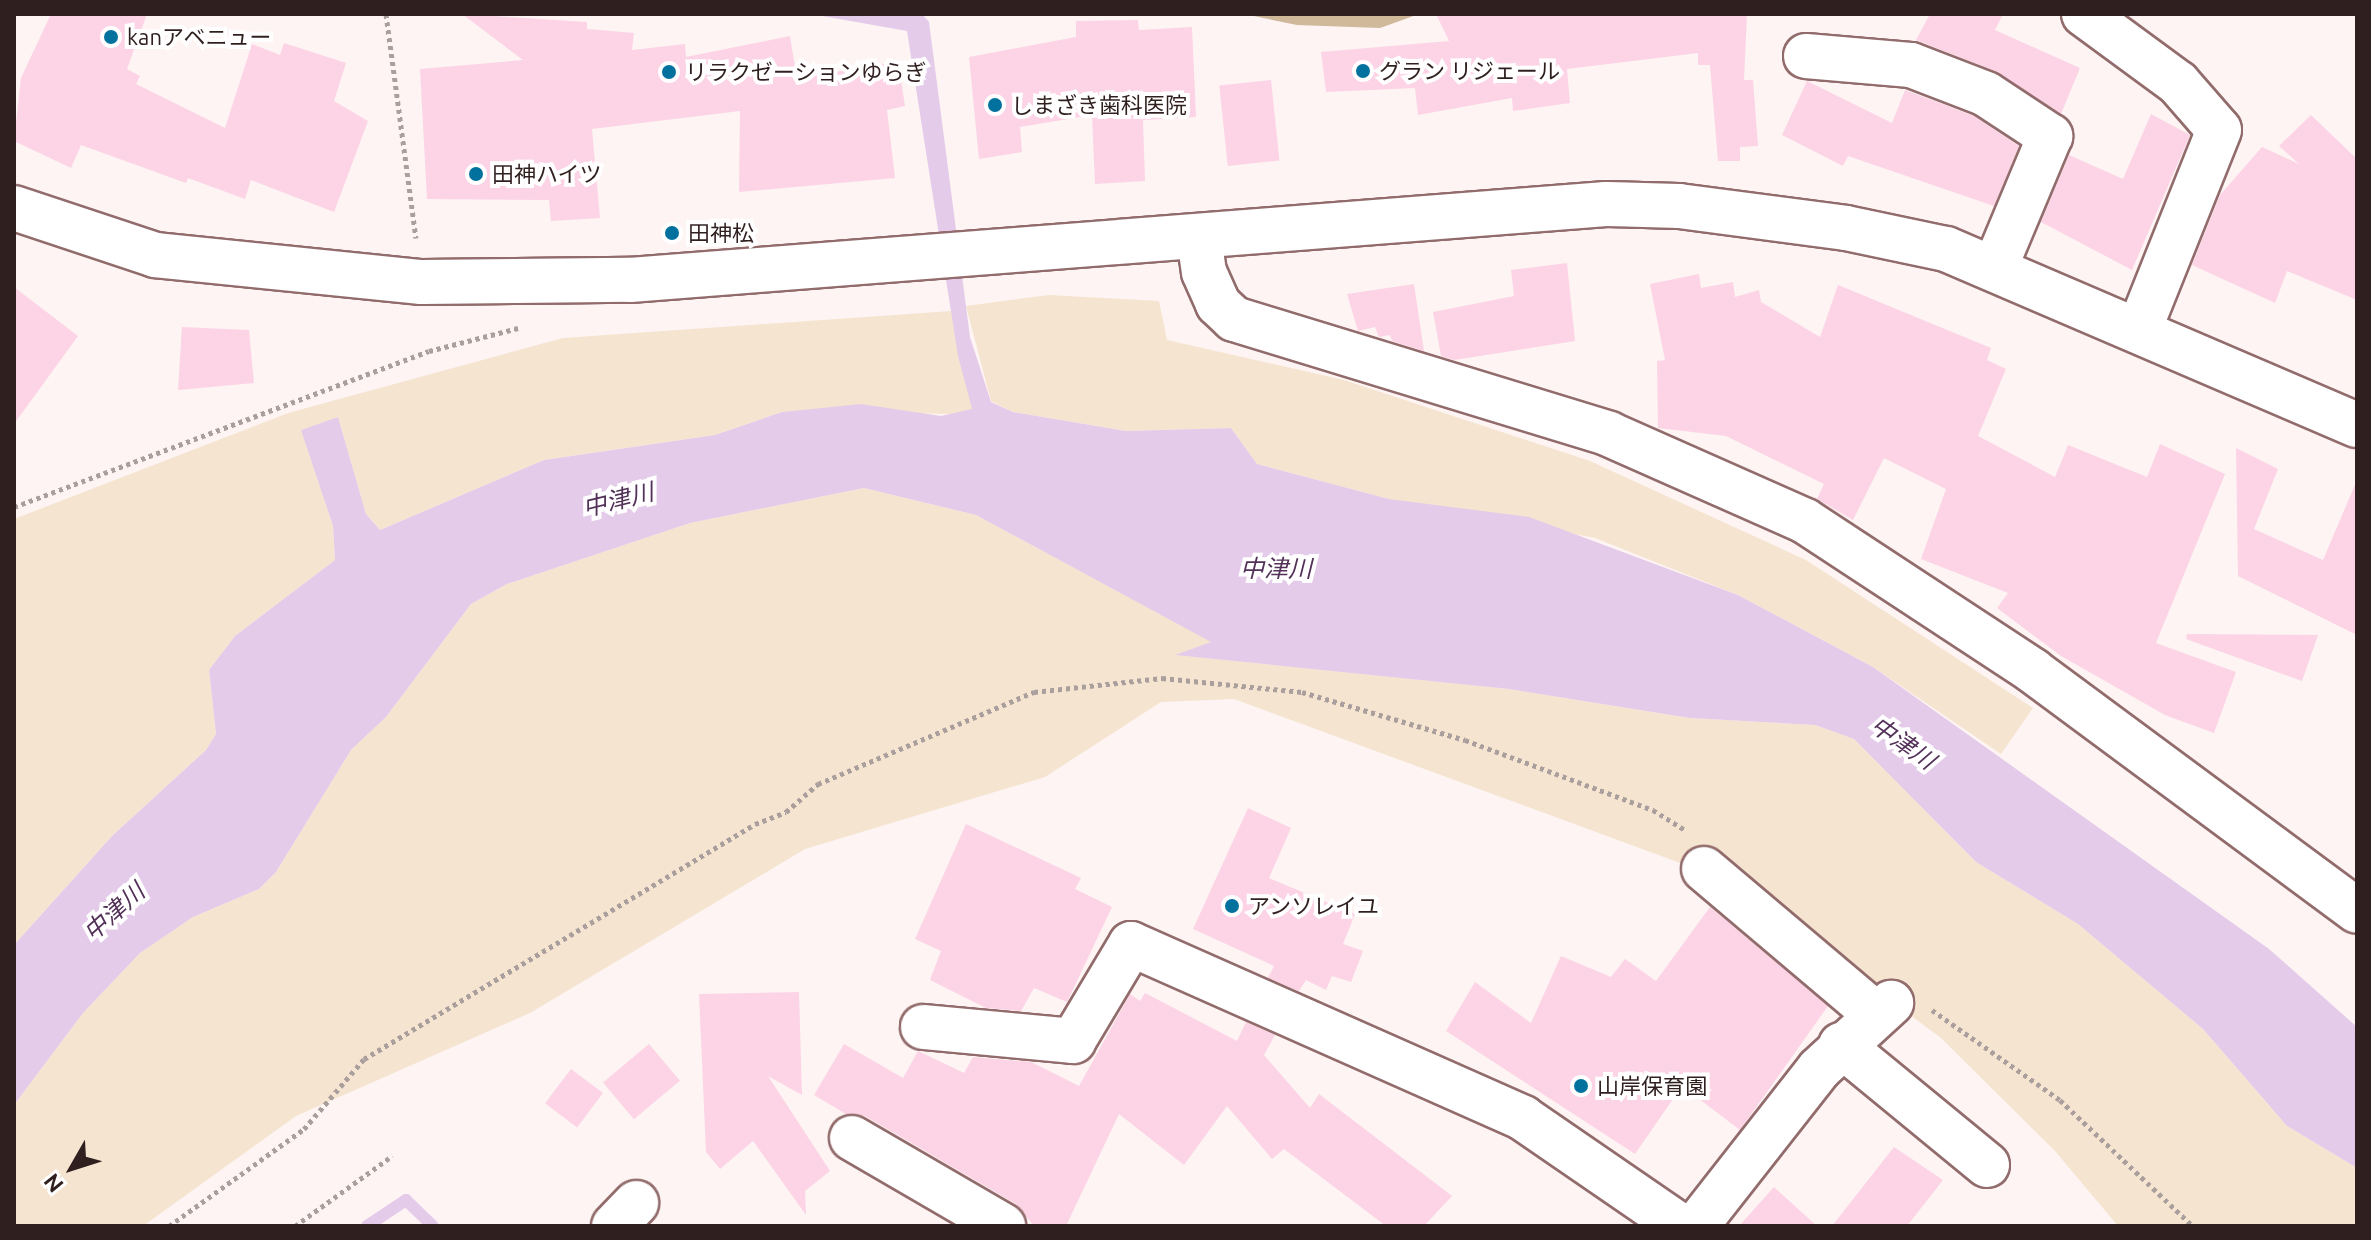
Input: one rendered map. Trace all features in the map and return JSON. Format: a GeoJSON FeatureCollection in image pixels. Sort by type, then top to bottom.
{"type":"FeatureCollection","features":[{"type":"Feature","properties":{"kind":"street"},"geometry":{"type":"LineString","coordinates":[[2084,14],[2178,83],[2219,130],[2139,330]]}},
{"type":"Feature","properties":{"kind":"street"},"geometry":{"type":"LineString","coordinates":[[1806,56],[1911,65],[1986,94],[2050,136],[1996,265]]}},
{"type":"Feature","properties":{"kind":"street"},"geometry":{"type":"LineString","coordinates":[[14,208],[155,255],[422,282],[630,280],[1606,204],[1679,206],[1846,228],[1996,265],[2357,425]]}},
{"type":"Feature","properties":{"kind":"street"},"geometry":{"type":"LineString","coordinates":[[1199,237],[1204,272],[1218,304],[1234,319],[1609,434],[1805,521],[2033,671],[2357,911]]}},
{"type":"Feature","properties":{"kind":"street"},"geometry":{"type":"LineString","coordinates":[[1696,1226],[1841,1045],[1897,1007],[1702,854]]}},
{"type":"Feature","properties":{"kind":"street"},"geometry":{"type":"LineString","coordinates":[[923,1027],[1073,1041],[1131,944],[1523,1118],[1680,1226]]}},
{"type":"Feature","properties":{"kind":"street"},"geometry":{"type":"LineString","coordinates":[[1841,1045],[1987,1165]]}},
{"type":"Feature","properties":{"kind":"street"},"geometry":{"type":"LineString","coordinates":[[852,1138],[1003,1226]]}},
{"type":"Feature","properties":{"kind":"path"},"geometry":{"type":"LineString","coordinates":[[386,14],[417,243]]}},
{"type":"Feature","properties":{"kind":"path"},"geometry":{"type":"LineString","coordinates":[[14,507],[429,351],[535,324]]}},
{"type":"Feature","properties":{"kind":"path"},"geometry":{"type":"LineString","coordinates":[[169,1226],[304,1129],[364,1059],[755,824],[786,812],[818,784],[1034,692],[1162,678],[1302,692],[1465,740],[1653,810],[1702,854]]}},
{"type":"Feature","properties":{"kind":"path"},"geometry":{"type":"LineString","coordinates":[[1897,1007],[2060,1100],[2193,1226]]}},
{"type":"Feature","properties":{"kind":"path"},"geometry":{"type":"LineString","coordinates":[[295,1226],[392,1156]]}},
{"type":"Feature","properties":{"kind":"shaded area"},"geometry":{"type":"Polygon","coordinates":[[[1244,14],[1419,14],[1380,28],[1297,25],[1244,14]]]}},
{"type":"Feature","properties":{"kind":"shaded area"},"geometry":{"type":"Polygon","coordinates":[[[1049,295],[1159,301],[1167,340],[1344,380],[1590,461],[1806,560],[2033,708],[2001,754],[1873,667],[1738,595],[1595,538],[1389,499],[1257,464],[1231,428],[1126,431],[1013,412],[991,401],[966,306],[1049,295]]]}},
{"type":"Feature","properties":{"kind":"shaded area"},"geometry":{"type":"Polygon","coordinates":[[[951,311],[972,409],[962,414],[782,412],[715,435],[544,460],[380,530],[366,514],[338,417],[302,430],[333,526],[335,560],[235,636],[209,670],[216,735],[206,750],[112,836],[14,945],[14,519],[288,413],[563,338],[951,311]]]}},
{"type":"Feature","properties":{"kind":"shaded area"},"geometry":{"type":"Polygon","coordinates":[[[864,488],[976,515],[1212,642],[1177,655],[1509,689],[1690,718],[1815,725],[1854,739],[1976,862],[2078,924],[2203,1029],[2287,1126],[2357,1168],[2357,1226],[2118,1226],[2055,1151],[1941,1038],[1843,965],[1683,864],[1234,699],[1161,702],[1045,777],[805,849],[530,1013],[296,1116],[143,1226],[14,1226],[14,1105],[83,1013],[140,953],[193,917],[259,889],[276,872],[351,750],[386,717],[471,604],[507,584],[690,523],[864,488]]]}},
{"type":"Feature","properties":{"kind":"water","name":"中津川"},"geometry":{"type":"Polygon","coordinates":[[[811,14],[922,14],[929,22],[970,337],[991,402],[1013,412],[1126,431],[1231,428],[1257,464],[1389,499],[1529,517],[1738,595],[1873,667],[2269,949],[2357,1027],[2357,1168],[2287,1126],[2203,1029],[2078,924],[1976,862],[1854,739],[1815,725],[1690,718],[1509,689],[1175,655],[1211,642],[976,515],[864,488],[690,523],[507,584],[471,604],[386,717],[351,750],[276,872],[259,889],[193,917],[140,953],[83,1013],[14,1105],[14,945],[112,836],[206,750],[216,734],[209,670],[235,636],[335,560],[333,526],[301,430],[338,417],[366,514],[380,530],[544,460],[715,435],[782,412],[861,404],[941,416],[972,409],[958,356],[907,31],[811,14]]]}},
{"type":"Feature","properties":{"kind":"building"},"geometry":{"type":"Polygon","coordinates":[[[51,14],[147,14],[127,69],[140,76],[136,84],[225,128],[252,44],[280,55],[284,43],[346,63],[334,101],[368,121],[334,212],[251,180],[245,199],[188,178],[186,183],[81,145],[71,168],[14,141],[21,78],[51,14]]]}},
{"type":"Feature","properties":{"kind":"building"},"geometry":{"type":"Polygon","coordinates":[[[462,14],[587,22],[587,29],[634,33],[632,50],[685,44],[686,57],[790,36],[797,79],[898,61],[905,106],[887,110],[895,178],[739,192],[740,111],[592,129],[600,218],[551,221],[549,200],[427,199],[420,69],[523,60],[462,14]]]}},
{"type":"Feature","properties":{"kind":"building"},"geometry":{"type":"Polygon","coordinates":[[[1436,14],[1747,14],[1744,80],[1753,80],[1758,146],[1740,147],[1740,161],[1718,161],[1710,65],[1698,65],[1698,53],[1567,69],[1570,103],[1513,111],[1512,98],[1418,115],[1415,88],[1326,92],[1321,52],[1449,41],[1436,14]]]}},
{"type":"Feature","properties":{"kind":"building"},"geometry":{"type":"Polygon","coordinates":[[[1930,14],[2003,14],[1995,30],[2080,68],[2061,114],[1995,71],[1916,40],[1930,14]]]}},
{"type":"Feature","properties":{"kind":"building"},"geometry":{"type":"Polygon","coordinates":[[[1138,20],[1139,30],[1192,27],[1196,117],[1143,120],[1145,181],[1095,184],[1092,115],[1020,127],[1022,152],[979,159],[969,57],[1076,37],[1076,21],[1138,20]]]}},
{"type":"Feature","properties":{"kind":"building"},"geometry":{"type":"Polygon","coordinates":[[[1271,80],[1279,161],[1228,166],[1219,85],[1271,80]]]}},
{"type":"Feature","properties":{"kind":"building"},"geometry":{"type":"Polygon","coordinates":[[[1807,81],[1892,123],[1905,90],[1974,116],[2019,146],[1994,206],[1848,156],[1843,166],[1782,135],[1807,81]]]}},
{"type":"Feature","properties":{"kind":"building"},"geometry":{"type":"Polygon","coordinates":[[[2151,114],[2190,135],[2132,270],[2041,222],[2069,155],[2123,179],[2151,114]]]}},
{"type":"Feature","properties":{"kind":"building"},"geometry":{"type":"Polygon","coordinates":[[[2311,115],[2357,159],[2357,300],[2287,271],[2275,303],[2192,265],[2220,195],[2262,147],[2299,164],[2279,146],[2311,115]]]}},
{"type":"Feature","properties":{"kind":"building"},"geometry":{"type":"Polygon","coordinates":[[[1567,263],[1575,341],[1454,360],[1441,356],[1433,312],[1514,296],[1511,270],[1567,263]]]}},
{"type":"Feature","properties":{"kind":"building"},"geometry":{"type":"Polygon","coordinates":[[[1699,274],[1701,288],[1733,282],[1735,297],[1759,290],[1761,302],[1820,337],[1838,285],[1991,348],[1987,360],[2006,369],[1978,436],[2055,477],[2068,445],[2147,477],[2160,444],[2225,474],[2156,643],[2236,672],[2214,733],[2165,715],[2061,656],[1997,608],[2008,593],[1921,559],[1946,489],[1884,458],[1853,520],[1817,499],[1824,484],[1726,436],[1658,428],[1657,361],[1665,360],[1650,284],[1699,274]]]}},
{"type":"Feature","properties":{"kind":"building"},"geometry":{"type":"Polygon","coordinates":[[[1414,284],[1424,351],[1392,341],[1390,335],[1379,337],[1375,327],[1358,331],[1347,294],[1414,284]]]}},
{"type":"Feature","properties":{"kind":"building"},"geometry":{"type":"Polygon","coordinates":[[[14,287],[78,336],[14,424],[14,287]]]}},
{"type":"Feature","properties":{"kind":"building"},"geometry":{"type":"Polygon","coordinates":[[[182,327],[249,330],[254,383],[178,390],[182,327]]]}},
{"type":"Feature","properties":{"kind":"building"},"geometry":{"type":"Polygon","coordinates":[[[2236,448],[2278,469],[2254,529],[2323,560],[2357,480],[2357,635],[2238,576],[2236,448]]]}},
{"type":"Feature","properties":{"kind":"building"},"geometry":{"type":"Polygon","coordinates":[[[2187,634],[2318,635],[2302,681],[2186,639],[2187,634]]]}},
{"type":"Feature","properties":{"kind":"building","name":"アンソレイユ"},"geometry":{"type":"Polygon","coordinates":[[[1248,808],[1291,828],[1269,878],[1355,914],[1343,944],[1363,951],[1351,982],[1332,976],[1326,990],[1306,980],[1299,991],[1268,978],[1274,966],[1193,929],[1248,808]]]}},
{"type":"Feature","properties":{"kind":"building"},"geometry":{"type":"Polygon","coordinates":[[[966,824],[1081,878],[1075,889],[1112,907],[1067,1002],[1034,988],[1021,1011],[986,1008],[930,980],[941,951],[915,939],[966,824]]]}},
{"type":"Feature","properties":{"kind":"building"},"geometry":{"type":"Polygon","coordinates":[[[1710,907],[1828,1006],[1740,1130],[1682,1086],[1635,1154],[1446,1031],[1475,982],[1531,1023],[1561,956],[1611,977],[1625,959],[1656,981],[1710,907]]]}},
{"type":"Feature","properties":{"kind":"building"},"geometry":{"type":"Polygon","coordinates":[[[799,992],[802,1095],[768,1076],[830,1171],[805,1191],[806,1215],[753,1141],[720,1169],[706,1152],[699,994],[799,992]]]}},
{"type":"Feature","properties":{"kind":"building"},"geometry":{"type":"Polygon","coordinates":[[[1145,993],[1237,1041],[1246,1022],[1275,1035],[1264,1055],[1310,1108],[1319,1094],[1452,1196],[1424,1226],[1386,1226],[1284,1149],[1272,1159],[1227,1106],[1184,1165],[1119,1114],[1066,1226],[1034,1226],[1016,1204],[865,1116],[846,1114],[814,1095],[844,1044],[903,1078],[918,1051],[964,1073],[973,1057],[1031,1062],[1079,1086],[1130,994],[1140,1001],[1145,993]]]}},
{"type":"Feature","properties":{"kind":"building"},"geometry":{"type":"Polygon","coordinates":[[[649,1044],[680,1081],[634,1119],[603,1083],[649,1044]]]}},
{"type":"Feature","properties":{"kind":"building"},"geometry":{"type":"Polygon","coordinates":[[[571,1069],[603,1093],[577,1127],[545,1103],[571,1069]]]}},
{"type":"Feature","properties":{"kind":"building"},"geometry":{"type":"Polygon","coordinates":[[[1894,1147],[1943,1180],[1907,1226],[1832,1226],[1894,1147]]]}},
{"type":"Feature","properties":{"kind":"building"},"geometry":{"type":"Polygon","coordinates":[[[1774,1187],[1817,1226],[1739,1226],[1774,1187]]]}},
{"type":"Feature","properties":{"kind":"waterway"},"geometry":{"type":"LineString","coordinates":[[367,1226],[406,1200],[433,1226]]}},
{"type":"Feature","properties":{"kind":"place","name":"kanアベニュー"},"geometry":{"type":"Point","coordinates":[111,37]}},
{"type":"Feature","properties":{"kind":"place","name":"グラン リジェール"},"geometry":{"type":"Point","coordinates":[1363,71]}},
{"type":"Feature","properties":{"kind":"place","name":"リラクゼーションゆらぎ"},"geometry":{"type":"Point","coordinates":[669,72]}},
{"type":"Feature","properties":{"kind":"place","name":"しまざき歯科医院"},"geometry":{"type":"Point","coordinates":[995,105]}},
{"type":"Feature","properties":{"kind":"place","name":"田神ハイツ"},"geometry":{"type":"Point","coordinates":[476,174]}},
{"type":"Feature","properties":{"kind":"place","name":"田神松"},"geometry":{"type":"Point","coordinates":[672,233]}},
{"type":"Feature","properties":{"kind":"place","name":"アンソレイユ"},"geometry":{"type":"Point","coordinates":[1232,906]}},
{"type":"Feature","properties":{"kind":"place","name":"山岸保育園"},"geometry":{"type":"Point","coordinates":[1581,1086]}}]}
